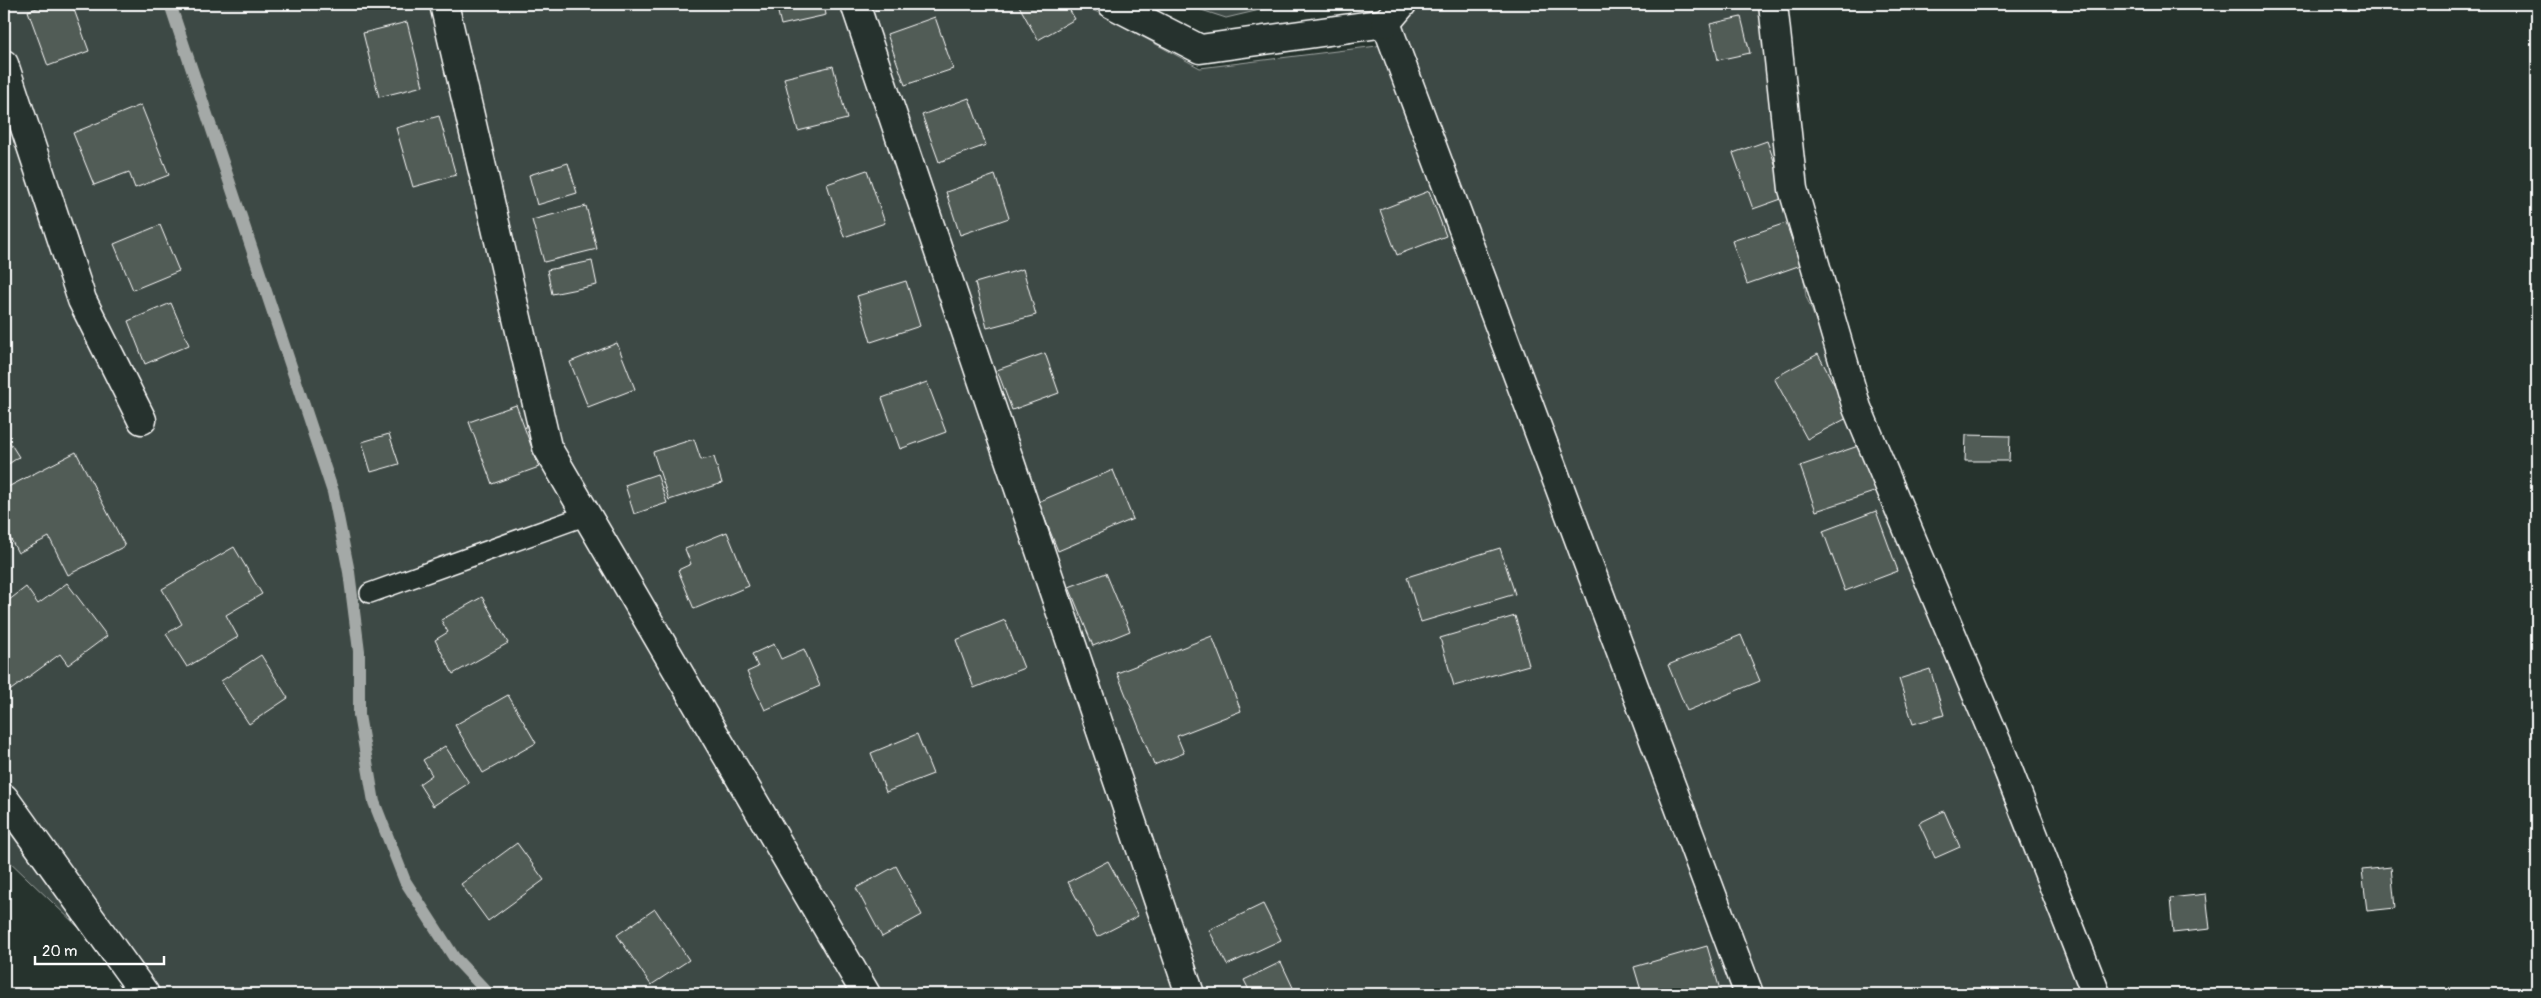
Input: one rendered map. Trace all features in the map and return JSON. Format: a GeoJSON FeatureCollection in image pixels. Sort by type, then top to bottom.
{"type":"FeatureCollection","features":[{"type":"Feature","properties":{"kind":"street"},"geometry":{"type":"LineString","coordinates":[[444,4],[547,447],[866,994]]}},
{"type":"Feature","properties":{"kind":"street"},"geometry":{"type":"LineString","coordinates":[[855,4],[1190,994]]}},
{"type":"Feature","properties":{"kind":"street"},"geometry":{"type":"LineString","coordinates":[[1112,4],[1200,49],[1394,14],[1749,994]]}},
{"type":"Feature","properties":{"kind":"street"},"geometry":{"type":"LineString","coordinates":[[1773,4],[1793,189],[1857,408],[2003,757],[2096,994]]}},
{"type":"Feature","properties":{"kind":"street"},"geometry":{"type":"LineString","coordinates":[[4,64],[82,300],[142,420]]}},
{"type":"Feature","properties":{"kind":"street"},"geometry":{"type":"LineString","coordinates":[[4,798],[145,994]]}},
{"type":"Feature","properties":{"kind":"lane"},"geometry":{"type":"LineString","coordinates":[[370,593],[587,515]]}},
{"type":"Feature","properties":{"kind":"shaded area"},"geometry":{"type":"Polygon","coordinates":[[[4,4],[1082,4],[1200,68],[1377,46],[1414,4],[1770,4],[1806,296],[2084,994],[148,994],[4,856],[4,4]]]}},
{"type":"Feature","properties":{"kind":"shaded area"},"geometry":{"type":"Polygon","coordinates":[[[1183,4],[1285,4],[1226,18],[1183,4]]]}},
{"type":"Feature","properties":{"kind":"building"},"geometry":{"type":"Polygon","coordinates":[[[49,4],[72,4],[89,51],[48,66],[28,11],[49,4]]]}},
{"type":"Feature","properties":{"kind":"building"},"geometry":{"type":"Polygon","coordinates":[[[776,4],[824,4],[826,15],[781,25],[776,4]]]}},
{"type":"Feature","properties":{"kind":"building"},"geometry":{"type":"Polygon","coordinates":[[[1018,4],[1066,4],[1075,19],[1038,40],[1018,4]]]}},
{"type":"Feature","properties":{"kind":"building"},"geometry":{"type":"Polygon","coordinates":[[[935,17],[953,69],[905,85],[887,34],[935,17]]]}},
{"type":"Feature","properties":{"kind":"building"},"geometry":{"type":"Polygon","coordinates":[[[1741,17],[1750,53],[1718,60],[1710,24],[1741,17]]]}},
{"type":"Feature","properties":{"kind":"building"},"geometry":{"type":"Polygon","coordinates":[[[407,22],[423,86],[379,97],[363,33],[407,22]]]}},
{"type":"Feature","properties":{"kind":"building"},"geometry":{"type":"Polygon","coordinates":[[[833,66],[847,119],[798,131],[784,78],[833,66]]]}},
{"type":"Feature","properties":{"kind":"building"},"geometry":{"type":"Polygon","coordinates":[[[969,98],[986,145],[939,162],[922,115],[969,98]]]}},
{"type":"Feature","properties":{"kind":"building"},"geometry":{"type":"Polygon","coordinates":[[[141,105],[169,175],[135,188],[129,172],[94,185],[73,133],[141,105]]]}},
{"type":"Feature","properties":{"kind":"building"},"geometry":{"type":"Polygon","coordinates":[[[439,116],[456,175],[413,187],[396,128],[439,116]]]}},
{"type":"Feature","properties":{"kind":"building"},"geometry":{"type":"Polygon","coordinates":[[[1767,141],[1787,197],[1753,209],[1733,153],[1767,141]]]}},
{"type":"Feature","properties":{"kind":"building"},"geometry":{"type":"Polygon","coordinates":[[[568,163],[577,193],[537,205],[529,175],[568,163]]]}},
{"type":"Feature","properties":{"kind":"building"},"geometry":{"type":"Polygon","coordinates":[[[867,170],[885,223],[844,237],[827,184],[867,170]]]}},
{"type":"Feature","properties":{"kind":"building"},"geometry":{"type":"Polygon","coordinates":[[[995,175],[1009,218],[960,235],[946,192],[995,175]]]}},
{"type":"Feature","properties":{"kind":"building"},"geometry":{"type":"Polygon","coordinates":[[[1429,191],[1446,236],[1397,255],[1380,210],[1429,191]]]}},
{"type":"Feature","properties":{"kind":"building"},"geometry":{"type":"Polygon","coordinates":[[[586,206],[597,249],[544,262],[532,220],[586,206]]]}},
{"type":"Feature","properties":{"kind":"building"},"geometry":{"type":"Polygon","coordinates":[[[1786,223],[1801,265],[1747,284],[1732,241],[1786,223]]]}},
{"type":"Feature","properties":{"kind":"building"},"geometry":{"type":"Polygon","coordinates":[[[160,225],[179,271],[133,290],[114,244],[160,225]]]}},
{"type":"Feature","properties":{"kind":"building"},"geometry":{"type":"Polygon","coordinates":[[[592,261],[597,285],[552,294],[547,270],[592,261]]]}},
{"type":"Feature","properties":{"kind":"building"},"geometry":{"type":"Polygon","coordinates":[[[1023,269],[1036,315],[987,328],[975,283],[1023,269]]]}},
{"type":"Feature","properties":{"kind":"building"},"geometry":{"type":"Polygon","coordinates":[[[906,281],[920,326],[871,342],[857,296],[906,281]]]}},
{"type":"Feature","properties":{"kind":"building"},"geometry":{"type":"Polygon","coordinates":[[[171,303],[189,345],[145,364],[128,321],[171,303]]]}},
{"type":"Feature","properties":{"kind":"building"},"geometry":{"type":"Polygon","coordinates":[[[617,343],[635,389],[588,407],[570,362],[617,343]]]}},
{"type":"Feature","properties":{"kind":"building"},"geometry":{"type":"Polygon","coordinates":[[[1045,353],[1059,393],[1012,410],[997,370],[1045,353]]]}},
{"type":"Feature","properties":{"kind":"building"},"geometry":{"type":"Polygon","coordinates":[[[1818,354],[1851,416],[1807,439],[1774,378],[1818,354]]]}},
{"type":"Feature","properties":{"kind":"building"},"geometry":{"type":"Polygon","coordinates":[[[927,382],[946,432],[900,449],[882,398],[927,382]]]}},
{"type":"Feature","properties":{"kind":"building"},"geometry":{"type":"Polygon","coordinates":[[[516,405],[539,467],[492,484],[469,422],[516,405]]]}},
{"type":"Feature","properties":{"kind":"building"},"geometry":{"type":"Polygon","coordinates":[[[4,433],[19,457],[4,467],[4,433]]]}},
{"type":"Feature","properties":{"kind":"building"},"geometry":{"type":"Polygon","coordinates":[[[389,434],[399,464],[371,472],[362,442],[389,434]]]}},
{"type":"Feature","properties":{"kind":"building"},"geometry":{"type":"Polygon","coordinates":[[[1966,435],[2010,436],[2009,461],[1965,461],[1966,435]]]}},
{"type":"Feature","properties":{"kind":"building"},"geometry":{"type":"Polygon","coordinates":[[[694,439],[701,460],[714,457],[722,483],[669,500],[653,452],[694,439]]]}},
{"type":"Feature","properties":{"kind":"building"},"geometry":{"type":"Polygon","coordinates":[[[1864,444],[1880,490],[1816,511],[1800,466],[1864,444]]]}},
{"type":"Feature","properties":{"kind":"building"},"geometry":{"type":"Polygon","coordinates":[[[76,452],[125,546],[68,575],[49,537],[18,553],[4,526],[4,489],[76,452]]]}},
{"type":"Feature","properties":{"kind":"building"},"geometry":{"type":"Polygon","coordinates":[[[1113,470],[1133,519],[1058,551],[1038,502],[1113,470]]]}},
{"type":"Feature","properties":{"kind":"building"},"geometry":{"type":"Polygon","coordinates":[[[657,474],[667,503],[634,514],[625,485],[657,474]]]}},
{"type":"Feature","properties":{"kind":"building"},"geometry":{"type":"Polygon","coordinates":[[[1876,511],[1898,571],[1845,591],[1823,531],[1876,511]]]}},
{"type":"Feature","properties":{"kind":"building"},"geometry":{"type":"Polygon","coordinates":[[[727,532],[749,586],[694,609],[678,570],[691,564],[685,549],[727,532]]]}},
{"type":"Feature","properties":{"kind":"building"},"geometry":{"type":"Polygon","coordinates":[[[234,547],[262,594],[226,615],[238,637],[187,667],[166,634],[182,624],[162,589],[234,547]]]}},
{"type":"Feature","properties":{"kind":"building"},"geometry":{"type":"Polygon","coordinates":[[[1500,548],[1515,594],[1421,622],[1407,577],[1500,548]]]}},
{"type":"Feature","properties":{"kind":"building"},"geometry":{"type":"Polygon","coordinates":[[[1106,573],[1130,631],[1093,646],[1069,587],[1106,573]]]}},
{"type":"Feature","properties":{"kind":"building"},"geometry":{"type":"Polygon","coordinates":[[[67,583],[107,636],[68,665],[60,654],[4,695],[4,604],[26,587],[38,604],[67,583]]]}},
{"type":"Feature","properties":{"kind":"building"},"geometry":{"type":"Polygon","coordinates":[[[482,597],[508,643],[453,674],[435,640],[448,632],[441,620],[482,597]]]}},
{"type":"Feature","properties":{"kind":"building"},"geometry":{"type":"Polygon","coordinates":[[[1515,616],[1529,665],[1454,686],[1440,638],[1515,616]]]}},
{"type":"Feature","properties":{"kind":"building"},"geometry":{"type":"Polygon","coordinates":[[[1005,620],[1024,668],[974,688],[956,640],[1005,620]]]}},
{"type":"Feature","properties":{"kind":"building"},"geometry":{"type":"Polygon","coordinates":[[[1741,635],[1760,681],[1687,711],[1668,665],[1741,635]]]}},
{"type":"Feature","properties":{"kind":"building"},"geometry":{"type":"Polygon","coordinates":[[[1212,636],[1241,711],[1177,736],[1184,753],[1154,765],[1117,673],[1212,636]]]}},
{"type":"Feature","properties":{"kind":"building"},"geometry":{"type":"Polygon","coordinates":[[[774,644],[781,659],[804,649],[820,686],[765,710],[747,672],[758,667],[752,654],[774,644]]]}},
{"type":"Feature","properties":{"kind":"building"},"geometry":{"type":"Polygon","coordinates":[[[261,655],[288,698],[249,724],[221,681],[261,655]]]}},
{"type":"Feature","properties":{"kind":"building"},"geometry":{"type":"Polygon","coordinates":[[[1930,669],[1944,715],[1913,724],[1899,679],[1930,669]]]}},
{"type":"Feature","properties":{"kind":"building"},"geometry":{"type":"Polygon","coordinates":[[[508,695],[536,743],[483,773],[455,725],[508,695]]]}},
{"type":"Feature","properties":{"kind":"building"},"geometry":{"type":"Polygon","coordinates":[[[917,734],[933,774],[886,792],[871,753],[917,734]]]}},
{"type":"Feature","properties":{"kind":"building"},"geometry":{"type":"Polygon","coordinates":[[[445,746],[469,783],[433,806],[419,784],[432,775],[423,760],[445,746]]]}},
{"type":"Feature","properties":{"kind":"building"},"geometry":{"type":"Polygon","coordinates":[[[1944,811],[1960,847],[1935,858],[1919,823],[1944,811]]]}},
{"type":"Feature","properties":{"kind":"building"},"geometry":{"type":"Polygon","coordinates":[[[517,843],[544,880],[488,921],[461,884],[517,843]]]}},
{"type":"Feature","properties":{"kind":"building"},"geometry":{"type":"Polygon","coordinates":[[[1108,861],[1138,916],[1097,937],[1068,882],[1108,861]]]}},
{"type":"Feature","properties":{"kind":"building"},"geometry":{"type":"Polygon","coordinates":[[[896,866],[922,915],[882,937],[856,888],[896,866]]]}},
{"type":"Feature","properties":{"kind":"building"},"geometry":{"type":"Polygon","coordinates":[[[2391,867],[2395,908],[2367,911],[2362,870],[2391,867]]]}},
{"type":"Feature","properties":{"kind":"building"},"geometry":{"type":"Polygon","coordinates":[[[2206,894],[2210,929],[2173,933],[2170,898],[2206,894]]]}},
{"type":"Feature","properties":{"kind":"building"},"geometry":{"type":"Polygon","coordinates":[[[1263,904],[1281,940],[1227,965],[1209,930],[1263,904]]]}},
{"type":"Feature","properties":{"kind":"building"},"geometry":{"type":"Polygon","coordinates":[[[655,909],[689,960],[651,985],[617,935],[655,909]]]}},
{"type":"Feature","properties":{"kind":"building"},"geometry":{"type":"Polygon","coordinates":[[[1707,946],[1721,993],[1642,994],[1634,967],[1707,946]]]}},
{"type":"Feature","properties":{"kind":"building"},"geometry":{"type":"Polygon","coordinates":[[[1281,962],[1296,994],[1251,994],[1244,980],[1281,962]]]}},
{"type":"Feature","properties":{"kind":"waterway"},"geometry":{"type":"LineString","coordinates":[[170,4],[333,492],[349,572],[359,651],[359,715],[374,802],[405,881],[454,957],[489,994]]}}]}
